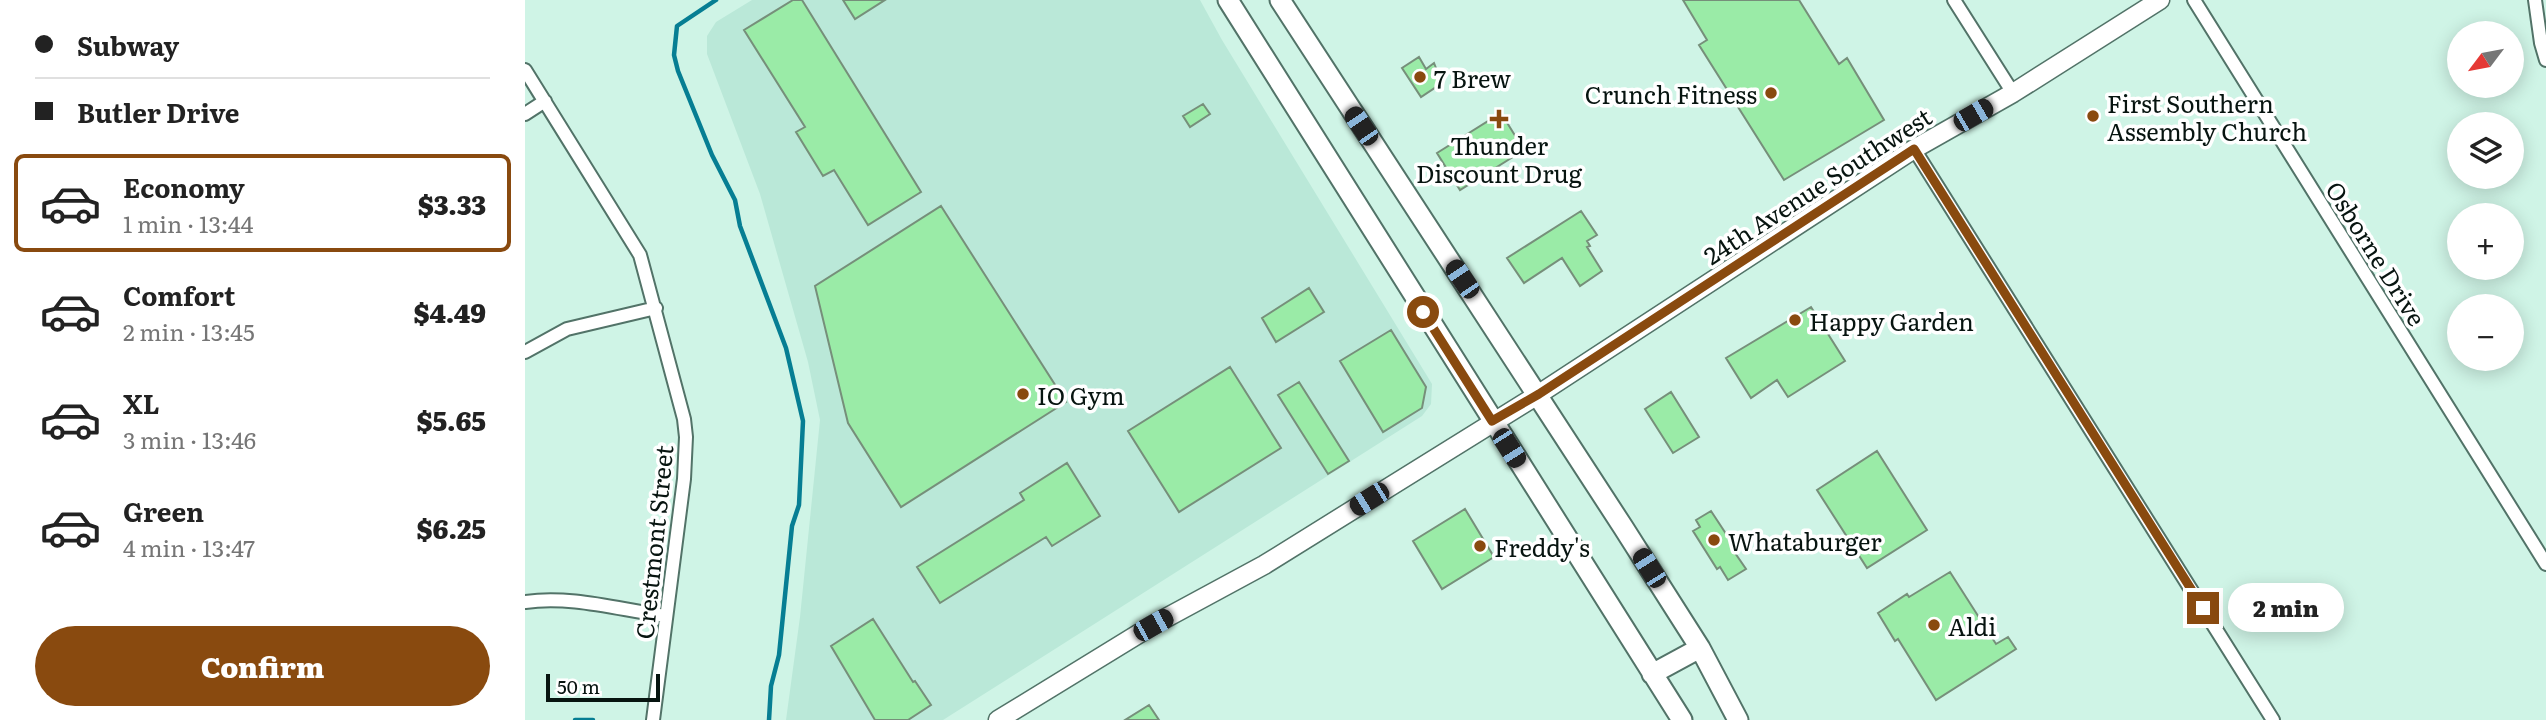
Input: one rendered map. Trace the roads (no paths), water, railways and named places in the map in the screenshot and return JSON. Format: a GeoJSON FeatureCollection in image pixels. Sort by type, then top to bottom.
{"type":"FeatureCollection","features":[{"type":"Feature","properties":{"kind":"main road"},"geometry":{"type":"LineString","coordinates":[[1228,0],[1682,720]]}},
{"type":"Feature","properties":{"kind":"main road"},"geometry":{"type":"LineString","coordinates":[[1280,0],[1539,394],[1700,648],[1738,720]]}},
{"type":"Feature","properties":{"kind":"main road","name":"24th Avenue Southwest"},"geometry":{"type":"LineString","coordinates":[[998,720],[1153,625],[1264,565],[1539,394],[1914,149],[2013,93],[2160,0]]}},
{"type":"Feature","properties":{"kind":"main road"},"geometry":{"type":"LineString","coordinates":[[1651,674],[1700,648]]}},
{"type":"Feature","properties":{"kind":"street"},"geometry":{"type":"LineString","coordinates":[[1954,0],[2013,93]]}},
{"type":"Feature","properties":{"kind":"street","name":"Osborne Drive"},"geometry":{"type":"LineString","coordinates":[[2194,0],[2546,564]]}},
{"type":"Feature","properties":{"kind":"street"},"geometry":{"type":"LineString","coordinates":[[2535,0],[2546,60]]}},
{"type":"Feature","properties":{"kind":"street","name":"Crestmont Street"},"geometry":{"type":"LineString","coordinates":[[525,70],[640,255],[679,396],[686,437],[684,480],[653,720]]}},
{"type":"Feature","properties":{"kind":"street"},"geometry":{"type":"LineString","coordinates":[[525,114],[545,102]]}},
{"type":"Feature","properties":{"kind":"street"},"geometry":{"type":"LineString","coordinates":[[1914,149],[2273,720]]}},
{"type":"Feature","properties":{"kind":"street"},"geometry":{"type":"LineString","coordinates":[[525,352],[567,329],[656,308]]}},
{"type":"Feature","properties":{"kind":"street"},"geometry":{"type":"LineString","coordinates":[[525,602],[541,599],[571,601],[666,616]]}},
{"type":"Feature","properties":{"kind":"waterway"},"geometry":{"type":"LineString","coordinates":[[716,0],[677,26],[674,55],[712,155],[735,200],[740,226],[786,348],[803,421],[799,505],[792,526],[779,655],[771,686],[769,720]]}},
{"type":"Feature","properties":{"kind":"waterway"},"geometry":{"type":"LineString","coordinates":[[575,720],[593,720]]}},
{"type":"Feature","properties":{"kind":"place","name":"7 Brew"},"geometry":{"type":"Point","coordinates":[1420,77]}},
{"type":"Feature","properties":{"kind":"place","name":"Crunch Fitness"},"geometry":{"type":"Point","coordinates":[1771,93]}},
{"type":"Feature","properties":{"kind":"place","name":"First Southern Assembly Church"},"geometry":{"type":"Point","coordinates":[2093,116]}},
{"type":"Feature","properties":{"kind":"place","name":"Thunder Discount Drug"},"geometry":{"type":"Point","coordinates":[1499,119]}},
{"type":"Feature","properties":{"kind":"place","name":"Happy Garden"},"geometry":{"type":"Point","coordinates":[1795,320]}},
{"type":"Feature","properties":{"kind":"place","name":"IO Gym"},"geometry":{"type":"Point","coordinates":[1023,394]}},
{"type":"Feature","properties":{"kind":"place","name":"Whataburger"},"geometry":{"type":"Point","coordinates":[1714,540]}},
{"type":"Feature","properties":{"kind":"place","name":"Freddy's"},"geometry":{"type":"Point","coordinates":[1480,546]}},
{"type":"Feature","properties":{"kind":"place","name":"Aldi"},"geometry":{"type":"Point","coordinates":[1934,625]}}]}
